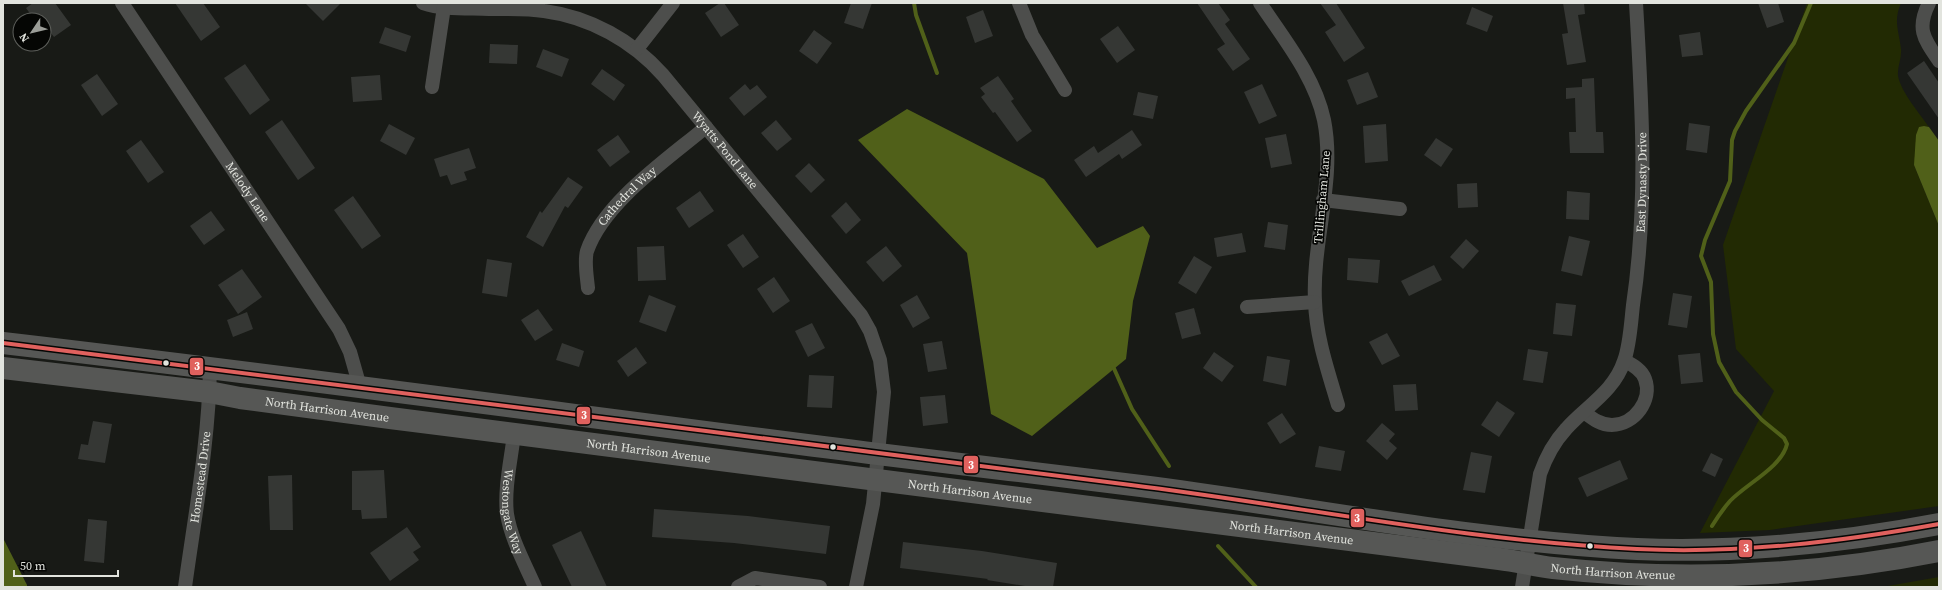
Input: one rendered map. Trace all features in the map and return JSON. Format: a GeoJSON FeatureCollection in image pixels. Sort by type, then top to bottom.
{"type":"FeatureCollection","features":[{"type":"Feature","properties":{"kind":"main road","name":"North Harrison Avenue"},"geometry":{"type":"LineString","coordinates":[[3,343],[210,367],[360,388],[511,406],[876,454],[1146,486],[1529,541],[1636,549],[1685,550],[1758,548],[1852,539],[1939,524]]}},
{"type":"Feature","properties":{"kind":"main road","name":"North Harrison Avenue"},"geometry":{"type":"LineString","coordinates":[[3,368],[210,392],[240,398],[514,434],[1499,559],[1553,568],[1628,573],[1715,575],[1847,567],[1939,551]]}},
{"type":"Feature","properties":{"kind":"street","name":"Melody Lane"},"geometry":{"type":"LineString","coordinates":[[122,3],[339,329],[350,352],[360,388]]}},
{"type":"Feature","properties":{"kind":"street","name":"Wyatts Pond Lane"},"geometry":{"type":"LineString","coordinates":[[423,3],[444,7],[544,7],[591,24],[637,49],[663,75],[847,298],[870,331],[880,360],[884,392],[876,454],[873,504],[856,587]]}},
{"type":"Feature","properties":{"kind":"street"},"geometry":{"type":"LineString","coordinates":[[637,49],[673,3]]}},
{"type":"Feature","properties":{"kind":"street"},"geometry":{"type":"LineString","coordinates":[[1018,3],[1032,35],[1065,90]]}},
{"type":"Feature","properties":{"kind":"street","name":"Trillingham Lane"},"geometry":{"type":"LineString","coordinates":[[1260,3],[1306,75],[1319,102],[1327,139],[1328,166],[1318,240],[1315,302],[1321,347],[1338,405]]}},
{"type":"Feature","properties":{"kind":"street","name":"East Dynasty Drive"},"geometry":{"type":"LineString","coordinates":[[1522,587],[1540,474],[1546,459],[1566,429],[1585,413],[1616,378],[1625,361],[1636,288],[1643,205],[1643,122],[1636,3]]}},
{"type":"Feature","properties":{"kind":"street"},"geometry":{"type":"LineString","coordinates":[[1929,3],[1921,25],[1924,40],[1939,61]]}},
{"type":"Feature","properties":{"kind":"street"},"geometry":{"type":"LineString","coordinates":[[432,87],[444,7]]}},
{"type":"Feature","properties":{"kind":"street","name":"Cathedral Way"},"geometry":{"type":"LineString","coordinates":[[588,288],[586,252],[597,232],[614,208],[635,187],[706,127]]}},
{"type":"Feature","properties":{"kind":"street"},"geometry":{"type":"LineString","coordinates":[[1323,200],[1400,209]]}},
{"type":"Feature","properties":{"kind":"street"},"geometry":{"type":"LineString","coordinates":[[1247,307],[1315,302]]}},
{"type":"Feature","properties":{"kind":"street"},"geometry":{"type":"LineString","coordinates":[[1585,413],[1598,422],[1612,425],[1625,423],[1642,407],[1647,391],[1645,378],[1637,368],[1625,361]]}},
{"type":"Feature","properties":{"kind":"street","name":"Homestead Drive"},"geometry":{"type":"LineString","coordinates":[[185,587],[204,454],[210,392],[210,367]]}},
{"type":"Feature","properties":{"kind":"street","name":"Westongate Way"},"geometry":{"type":"LineString","coordinates":[[514,434],[506,504],[513,535],[535,587]]}},
{"type":"Feature","properties":{"kind":"street"},"geometry":{"type":"LineString","coordinates":[[738,587],[755,578],[820,587]]}},
{"type":"Feature","properties":{"kind":"shaded area"},"geometry":{"type":"Polygon","coordinates":[[[1807,3],[1901,3],[1897,15],[1901,52],[1898,76],[1907,96],[1929,127],[1924,126],[1914,165],[1939,226],[1939,506],[1770,530],[1700,533],[1774,391],[1736,349],[1723,245],[1807,3]]]}},
{"type":"Feature","properties":{"kind":"shaded area"},"geometry":{"type":"Polygon","coordinates":[[[907,109],[1044,179],[1097,248],[1143,226],[1150,236],[1133,301],[1126,359],[1032,436],[991,414],[967,253],[858,140],[907,109]]]}},
{"type":"Feature","properties":{"kind":"shaded area"},"geometry":{"type":"Polygon","coordinates":[[[1919,127],[1929,127],[1939,141],[1939,226],[1914,165],[1916,135],[1919,127]]]}},
{"type":"Feature","properties":{"kind":"shaded area"},"geometry":{"type":"Polygon","coordinates":[[[3,538],[27,585],[27,587],[3,587],[3,538]]]}},
{"type":"Feature","properties":{"kind":"shaded area"},"geometry":{"type":"Polygon","coordinates":[[[1939,577],[1939,587],[1882,587],[1939,577]]]}},
{"type":"Feature","properties":{"kind":"building"},"geometry":{"type":"Polygon","coordinates":[[[33,3],[55,3],[71,25],[54,37],[52,34],[52,12],[29,12],[26,8],[33,3]]]}},
{"type":"Feature","properties":{"kind":"building"},"geometry":{"type":"Polygon","coordinates":[[[175,3],[203,3],[220,27],[201,41],[175,3]]]}},
{"type":"Feature","properties":{"kind":"building"},"geometry":{"type":"Polygon","coordinates":[[[305,3],[341,3],[323,21],[305,3]]]}},
{"type":"Feature","properties":{"kind":"building"},"geometry":{"type":"Polygon","coordinates":[[[720,3],[724,3],[739,25],[721,37],[705,13],[720,3]]]}},
{"type":"Feature","properties":{"kind":"building"},"geometry":{"type":"Polygon","coordinates":[[[851,3],[872,3],[863,29],[844,23],[851,3]]]}},
{"type":"Feature","properties":{"kind":"building"},"geometry":{"type":"Polygon","coordinates":[[[1197,3],[1218,3],[1230,20],[1225,24],[1250,59],[1233,71],[1217,49],[1225,44],[1197,3]]]}},
{"type":"Feature","properties":{"kind":"building"},"geometry":{"type":"Polygon","coordinates":[[[1320,3],[1336,3],[1365,48],[1344,62],[1325,32],[1336,25],[1320,3]]]}},
{"type":"Feature","properties":{"kind":"building"},"geometry":{"type":"Polygon","coordinates":[[[1563,3],[1584,3],[1585,14],[1578,15],[1586,62],[1567,65],[1562,34],[1568,33],[1563,3]]]}},
{"type":"Feature","properties":{"kind":"building"},"geometry":{"type":"Polygon","coordinates":[[[1758,3],[1778,3],[1784,22],[1767,28],[1758,3]]]}},
{"type":"Feature","properties":{"kind":"building"},"geometry":{"type":"Polygon","coordinates":[[[1472,7],[1493,16],[1487,32],[1466,24],[1472,7]]]}},
{"type":"Feature","properties":{"kind":"building"},"geometry":{"type":"Polygon","coordinates":[[[983,10],[993,36],[975,43],[966,17],[983,10]]]}},
{"type":"Feature","properties":{"kind":"building"},"geometry":{"type":"Polygon","coordinates":[[[1118,26],[1135,50],[1117,63],[1100,39],[1118,26]]]}},
{"type":"Feature","properties":{"kind":"building"},"geometry":{"type":"Polygon","coordinates":[[[385,27],[411,36],[406,52],[379,43],[385,27]]]}},
{"type":"Feature","properties":{"kind":"building"},"geometry":{"type":"Polygon","coordinates":[[[814,30],[832,43],[817,64],[799,51],[814,30]]]}},
{"type":"Feature","properties":{"kind":"building"},"geometry":{"type":"Polygon","coordinates":[[[1700,32],[1703,55],[1682,57],[1679,35],[1700,32]]]}},
{"type":"Feature","properties":{"kind":"building"},"geometry":{"type":"Polygon","coordinates":[[[490,44],[518,45],[517,64],[489,63],[490,44]]]}},
{"type":"Feature","properties":{"kind":"building"},"geometry":{"type":"Polygon","coordinates":[[[543,49],[569,59],[562,77],[536,67],[543,49]]]}},
{"type":"Feature","properties":{"kind":"building"},"geometry":{"type":"Polygon","coordinates":[[[1924,61],[1939,83],[1939,119],[1907,73],[1924,61]]]}},
{"type":"Feature","properties":{"kind":"building"},"geometry":{"type":"Polygon","coordinates":[[[245,64],[270,100],[250,115],[224,78],[245,64]]]}},
{"type":"Feature","properties":{"kind":"building"},"geometry":{"type":"Polygon","coordinates":[[[602,69],[625,85],[614,101],[591,84],[602,69]]]}},
{"type":"Feature","properties":{"kind":"building"},"geometry":{"type":"Polygon","coordinates":[[[1368,72],[1378,97],[1357,105],[1347,80],[1368,72]]]}},
{"type":"Feature","properties":{"kind":"building"},"geometry":{"type":"Polygon","coordinates":[[[97,74],[118,104],[102,116],[81,85],[97,74]]]}},
{"type":"Feature","properties":{"kind":"building"},"geometry":{"type":"Polygon","coordinates":[[[380,75],[382,100],[353,102],[351,77],[380,75]]]}},
{"type":"Feature","properties":{"kind":"building"},"geometry":{"type":"Polygon","coordinates":[[[998,76],[1014,99],[1011,101],[1032,131],[1017,142],[995,112],[993,113],[981,97],[985,94],[980,88],[998,76]]]}},
{"type":"Feature","properties":{"kind":"building"},"geometry":{"type":"Polygon","coordinates":[[[1594,78],[1596,132],[1603,132],[1604,153],[1570,153],[1569,132],[1576,132],[1575,98],[1566,99],[1566,88],[1582,87],[1582,79],[1594,78]]]}},
{"type":"Feature","properties":{"kind":"building"},"geometry":{"type":"Polygon","coordinates":[[[745,84],[750,90],[757,85],[767,97],[744,116],[729,98],[745,84]]]}},
{"type":"Feature","properties":{"kind":"building"},"geometry":{"type":"Polygon","coordinates":[[[1262,84],[1277,116],[1259,124],[1244,92],[1262,84]]]}},
{"type":"Feature","properties":{"kind":"building"},"geometry":{"type":"Polygon","coordinates":[[[1138,92],[1158,96],[1153,119],[1133,115],[1138,92]]]}},
{"type":"Feature","properties":{"kind":"building"},"geometry":{"type":"Polygon","coordinates":[[[282,120],[315,168],[298,180],[265,132],[282,120]]]}},
{"type":"Feature","properties":{"kind":"building"},"geometry":{"type":"Polygon","coordinates":[[[776,120],[792,139],[777,151],[761,133],[776,120]]]}},
{"type":"Feature","properties":{"kind":"building"},"geometry":{"type":"Polygon","coordinates":[[[1689,123],[1710,126],[1707,153],[1686,150],[1689,123]]]}},
{"type":"Feature","properties":{"kind":"building"},"geometry":{"type":"Polygon","coordinates":[[[389,124],[415,138],[406,155],[380,141],[389,124]]]}},
{"type":"Feature","properties":{"kind":"building"},"geometry":{"type":"Polygon","coordinates":[[[1386,124],[1388,161],[1365,163],[1363,126],[1386,124]]]}},
{"type":"Feature","properties":{"kind":"building"},"geometry":{"type":"Polygon","coordinates":[[[1132,130],[1142,145],[1122,159],[1119,154],[1086,177],[1074,160],[1094,146],[1098,153],[1132,130]]]}},
{"type":"Feature","properties":{"kind":"building"},"geometry":{"type":"Polygon","coordinates":[[[1286,134],[1292,164],[1271,168],[1265,138],[1286,134]]]}},
{"type":"Feature","properties":{"kind":"building"},"geometry":{"type":"Polygon","coordinates":[[[618,135],[630,152],[610,167],[597,150],[618,135]]]}},
{"type":"Feature","properties":{"kind":"building"},"geometry":{"type":"Polygon","coordinates":[[[1436,138],[1453,149],[1441,167],[1424,155],[1436,138]]]}},
{"type":"Feature","properties":{"kind":"building"},"geometry":{"type":"Polygon","coordinates":[[[141,140],[164,172],[148,183],[126,151],[141,140]]]}},
{"type":"Feature","properties":{"kind":"building"},"geometry":{"type":"Polygon","coordinates":[[[469,148],[476,168],[464,172],[467,180],[451,185],[447,175],[440,177],[434,159],[469,148]]]}},
{"type":"Feature","properties":{"kind":"building"},"geometry":{"type":"Polygon","coordinates":[[[809,163],[825,180],[811,193],[795,176],[809,163]]]}},
{"type":"Feature","properties":{"kind":"building"},"geometry":{"type":"Polygon","coordinates":[[[568,177],[583,187],[568,208],[565,206],[543,247],[526,237],[540,211],[542,213],[568,177]]]}},
{"type":"Feature","properties":{"kind":"building"},"geometry":{"type":"Polygon","coordinates":[[[1477,183],[1478,207],[1458,208],[1457,184],[1477,183]]]}},
{"type":"Feature","properties":{"kind":"building"},"geometry":{"type":"Polygon","coordinates":[[[700,191],[714,211],[689,228],[676,208],[700,191]]]}},
{"type":"Feature","properties":{"kind":"building"},"geometry":{"type":"Polygon","coordinates":[[[1567,191],[1590,193],[1589,220],[1566,219],[1567,191]]]}},
{"type":"Feature","properties":{"kind":"building"},"geometry":{"type":"Polygon","coordinates":[[[353,196],[381,236],[362,249],[334,210],[353,196]]]}},
{"type":"Feature","properties":{"kind":"building"},"geometry":{"type":"Polygon","coordinates":[[[846,202],[861,220],[846,234],[831,216],[846,202]]]}},
{"type":"Feature","properties":{"kind":"building"},"geometry":{"type":"Polygon","coordinates":[[[211,211],[225,230],[204,245],[190,226],[211,211]]]}},
{"type":"Feature","properties":{"kind":"building"},"geometry":{"type":"Polygon","coordinates":[[[1268,222],[1288,225],[1285,250],[1264,247],[1268,222]]]}},
{"type":"Feature","properties":{"kind":"building"},"geometry":{"type":"Polygon","coordinates":[[[1242,233],[1246,252],[1217,257],[1214,238],[1242,233]]]}},
{"type":"Feature","properties":{"kind":"building"},"geometry":{"type":"Polygon","coordinates":[[[743,234],[759,257],[743,268],[727,245],[743,234]]]}},
{"type":"Feature","properties":{"kind":"building"},"geometry":{"type":"Polygon","coordinates":[[[1569,236],[1590,241],[1582,276],[1561,271],[1569,236]]]}},
{"type":"Feature","properties":{"kind":"building"},"geometry":{"type":"Polygon","coordinates":[[[1466,239],[1479,251],[1463,269],[1450,257],[1466,239]]]}},
{"type":"Feature","properties":{"kind":"building"},"geometry":{"type":"Polygon","coordinates":[[[664,246],[666,280],[638,281],[637,247],[664,246]]]}},
{"type":"Feature","properties":{"kind":"building"},"geometry":{"type":"Polygon","coordinates":[[[886,246],[902,266],[883,282],[866,262],[886,246]]]}},
{"type":"Feature","properties":{"kind":"building"},"geometry":{"type":"Polygon","coordinates":[[[1194,256],[1212,267],[1196,294],[1178,283],[1194,256]]]}},
{"type":"Feature","properties":{"kind":"building"},"geometry":{"type":"Polygon","coordinates":[[[1348,258],[1380,260],[1378,283],[1347,280],[1348,258]]]}},
{"type":"Feature","properties":{"kind":"building"},"geometry":{"type":"Polygon","coordinates":[[[487,259],[512,263],[507,297],[482,293],[487,259]]]}},
{"type":"Feature","properties":{"kind":"building"},"geometry":{"type":"Polygon","coordinates":[[[1434,265],[1442,280],[1409,296],[1401,281],[1434,265]]]}},
{"type":"Feature","properties":{"kind":"building"},"geometry":{"type":"Polygon","coordinates":[[[242,269],[262,297],[238,314],[218,285],[242,269]]]}},
{"type":"Feature","properties":{"kind":"building"},"geometry":{"type":"Polygon","coordinates":[[[774,277],[790,301],[773,313],[757,289],[774,277]]]}},
{"type":"Feature","properties":{"kind":"building"},"geometry":{"type":"Polygon","coordinates":[[[1673,293],[1692,296],[1687,328],[1668,325],[1673,293]]]}},
{"type":"Feature","properties":{"kind":"building"},"geometry":{"type":"Polygon","coordinates":[[[649,295],[676,306],[666,332],[639,322],[649,295]]]}},
{"type":"Feature","properties":{"kind":"building"},"geometry":{"type":"Polygon","coordinates":[[[917,295],[930,318],[913,328],[900,305],[917,295]]]}},
{"type":"Feature","properties":{"kind":"building"},"geometry":{"type":"Polygon","coordinates":[[[1556,303],[1576,305],[1572,336],[1553,334],[1556,303]]]}},
{"type":"Feature","properties":{"kind":"building"},"geometry":{"type":"Polygon","coordinates":[[[1194,308],[1201,334],[1182,339],[1175,313],[1194,308]]]}},
{"type":"Feature","properties":{"kind":"building"},"geometry":{"type":"Polygon","coordinates":[[[538,309],[553,330],[535,341],[521,320],[538,309]]]}},
{"type":"Feature","properties":{"kind":"building"},"geometry":{"type":"Polygon","coordinates":[[[247,312],[253,329],[233,337],[227,320],[247,312]]]}},
{"type":"Feature","properties":{"kind":"building"},"geometry":{"type":"Polygon","coordinates":[[[812,323],[825,348],[808,357],[795,331],[812,323]]]}},
{"type":"Feature","properties":{"kind":"building"},"geometry":{"type":"Polygon","coordinates":[[[1387,333],[1400,356],[1382,365],[1369,342],[1387,333]]]}},
{"type":"Feature","properties":{"kind":"building"},"geometry":{"type":"Polygon","coordinates":[[[942,341],[947,369],[928,372],[923,344],[942,341]]]}},
{"type":"Feature","properties":{"kind":"building"},"geometry":{"type":"Polygon","coordinates":[[[562,343],[584,351],[579,367],[556,360],[562,343]]]}},
{"type":"Feature","properties":{"kind":"building"},"geometry":{"type":"Polygon","coordinates":[[[636,347],[647,363],[628,377],[617,361],[636,347]]]}},
{"type":"Feature","properties":{"kind":"building"},"geometry":{"type":"Polygon","coordinates":[[[1528,349],[1548,352],[1543,383],[1523,380],[1528,349]]]}},
{"type":"Feature","properties":{"kind":"building"},"geometry":{"type":"Polygon","coordinates":[[[1214,352],[1234,366],[1222,382],[1203,368],[1214,352]]]}},
{"type":"Feature","properties":{"kind":"building"},"geometry":{"type":"Polygon","coordinates":[[[1700,353],[1703,382],[1681,384],[1678,355],[1700,353]]]}},
{"type":"Feature","properties":{"kind":"building"},"geometry":{"type":"Polygon","coordinates":[[[1267,356],[1290,360],[1286,386],[1263,381],[1267,356]]]}},
{"type":"Feature","properties":{"kind":"building"},"geometry":{"type":"Polygon","coordinates":[[[809,375],[834,376],[832,408],[807,407],[809,375]]]}},
{"type":"Feature","properties":{"kind":"building"},"geometry":{"type":"Polygon","coordinates":[[[1416,384],[1418,410],[1395,411],[1393,385],[1416,384]]]}},
{"type":"Feature","properties":{"kind":"building"},"geometry":{"type":"Polygon","coordinates":[[[945,395],[948,423],[923,426],[920,397],[945,395]]]}},
{"type":"Feature","properties":{"kind":"building"},"geometry":{"type":"Polygon","coordinates":[[[1497,401],[1515,413],[1499,437],[1481,425],[1497,401]]]}},
{"type":"Feature","properties":{"kind":"building"},"geometry":{"type":"Polygon","coordinates":[[[1282,413],[1296,434],[1280,444],[1267,423],[1282,413]]]}},
{"type":"Feature","properties":{"kind":"building"},"geometry":{"type":"Polygon","coordinates":[[[93,421],[112,424],[105,463],[78,459],[81,444],[88,445],[93,421]]]}},
{"type":"Feature","properties":{"kind":"building"},"geometry":{"type":"Polygon","coordinates":[[[1382,423],[1395,434],[1389,441],[1397,448],[1387,460],[1366,441],[1382,423]]]}},
{"type":"Feature","properties":{"kind":"building"},"geometry":{"type":"Polygon","coordinates":[[[1319,446],[1345,451],[1341,471],[1315,467],[1319,446]]]}},
{"type":"Feature","properties":{"kind":"building"},"geometry":{"type":"Polygon","coordinates":[[[1471,452],[1492,456],[1485,493],[1463,490],[1471,452]]]}},
{"type":"Feature","properties":{"kind":"building"},"geometry":{"type":"Polygon","coordinates":[[[1711,453],[1723,459],[1715,477],[1702,471],[1711,453]]]}},
{"type":"Feature","properties":{"kind":"building"},"geometry":{"type":"Polygon","coordinates":[[[1620,460],[1628,479],[1587,497],[1578,478],[1620,460]]]}},
{"type":"Feature","properties":{"kind":"building"},"geometry":{"type":"Polygon","coordinates":[[[384,470],[387,518],[362,519],[361,510],[352,510],[352,471],[384,470]]]}},
{"type":"Feature","properties":{"kind":"building"},"geometry":{"type":"Polygon","coordinates":[[[292,475],[293,530],[270,530],[268,476],[292,475]]]}},
{"type":"Feature","properties":{"kind":"building"},"geometry":{"type":"Polygon","coordinates":[[[654,509],[748,516],[830,526],[826,554],[734,543],[652,537],[654,509]]]}},
{"type":"Feature","properties":{"kind":"building"},"geometry":{"type":"Polygon","coordinates":[[[88,519],[107,521],[104,563],[84,561],[88,519]]]}},
{"type":"Feature","properties":{"kind":"building"},"geometry":{"type":"Polygon","coordinates":[[[407,527],[421,547],[413,552],[419,560],[390,581],[370,553],[407,527]]]}},
{"type":"Feature","properties":{"kind":"building"},"geometry":{"type":"Polygon","coordinates":[[[581,531],[607,587],[572,587],[552,545],[581,531]]]}},
{"type":"Feature","properties":{"kind":"building"},"geometry":{"type":"Polygon","coordinates":[[[903,542],[982,551],[1057,563],[1053,587],[1031,587],[987,580],[988,579],[900,568],[903,542]]]}},
{"type":"Feature","properties":{"kind":"waterway"},"geometry":{"type":"LineString","coordinates":[[914,3],[916,15],[937,73]]}},
{"type":"Feature","properties":{"kind":"waterway"},"geometry":{"type":"LineString","coordinates":[[1712,526],[1730,501],[1771,468],[1784,452],[1787,444],[1784,438],[1762,420],[1736,392],[1719,362],[1713,334],[1711,282],[1701,256],[1705,240],[1730,181],[1732,140],[1735,131],[1746,111],[1794,43],[1811,3]]}},
{"type":"Feature","properties":{"kind":"waterway"},"geometry":{"type":"LineString","coordinates":[[1112,364],[1132,409],[1169,466]]}},
{"type":"Feature","properties":{"kind":"waterway"},"geometry":{"type":"LineString","coordinates":[[1218,546],[1256,587]]}},
{"type":"Feature","properties":{"kind":"transit line","name":"3"},"geometry":{"type":"LineString","coordinates":[[3,343],[1194,493],[1447,531],[1573,545],[1675,550],[1751,548],[1826,541],[1939,524]]}}]}
